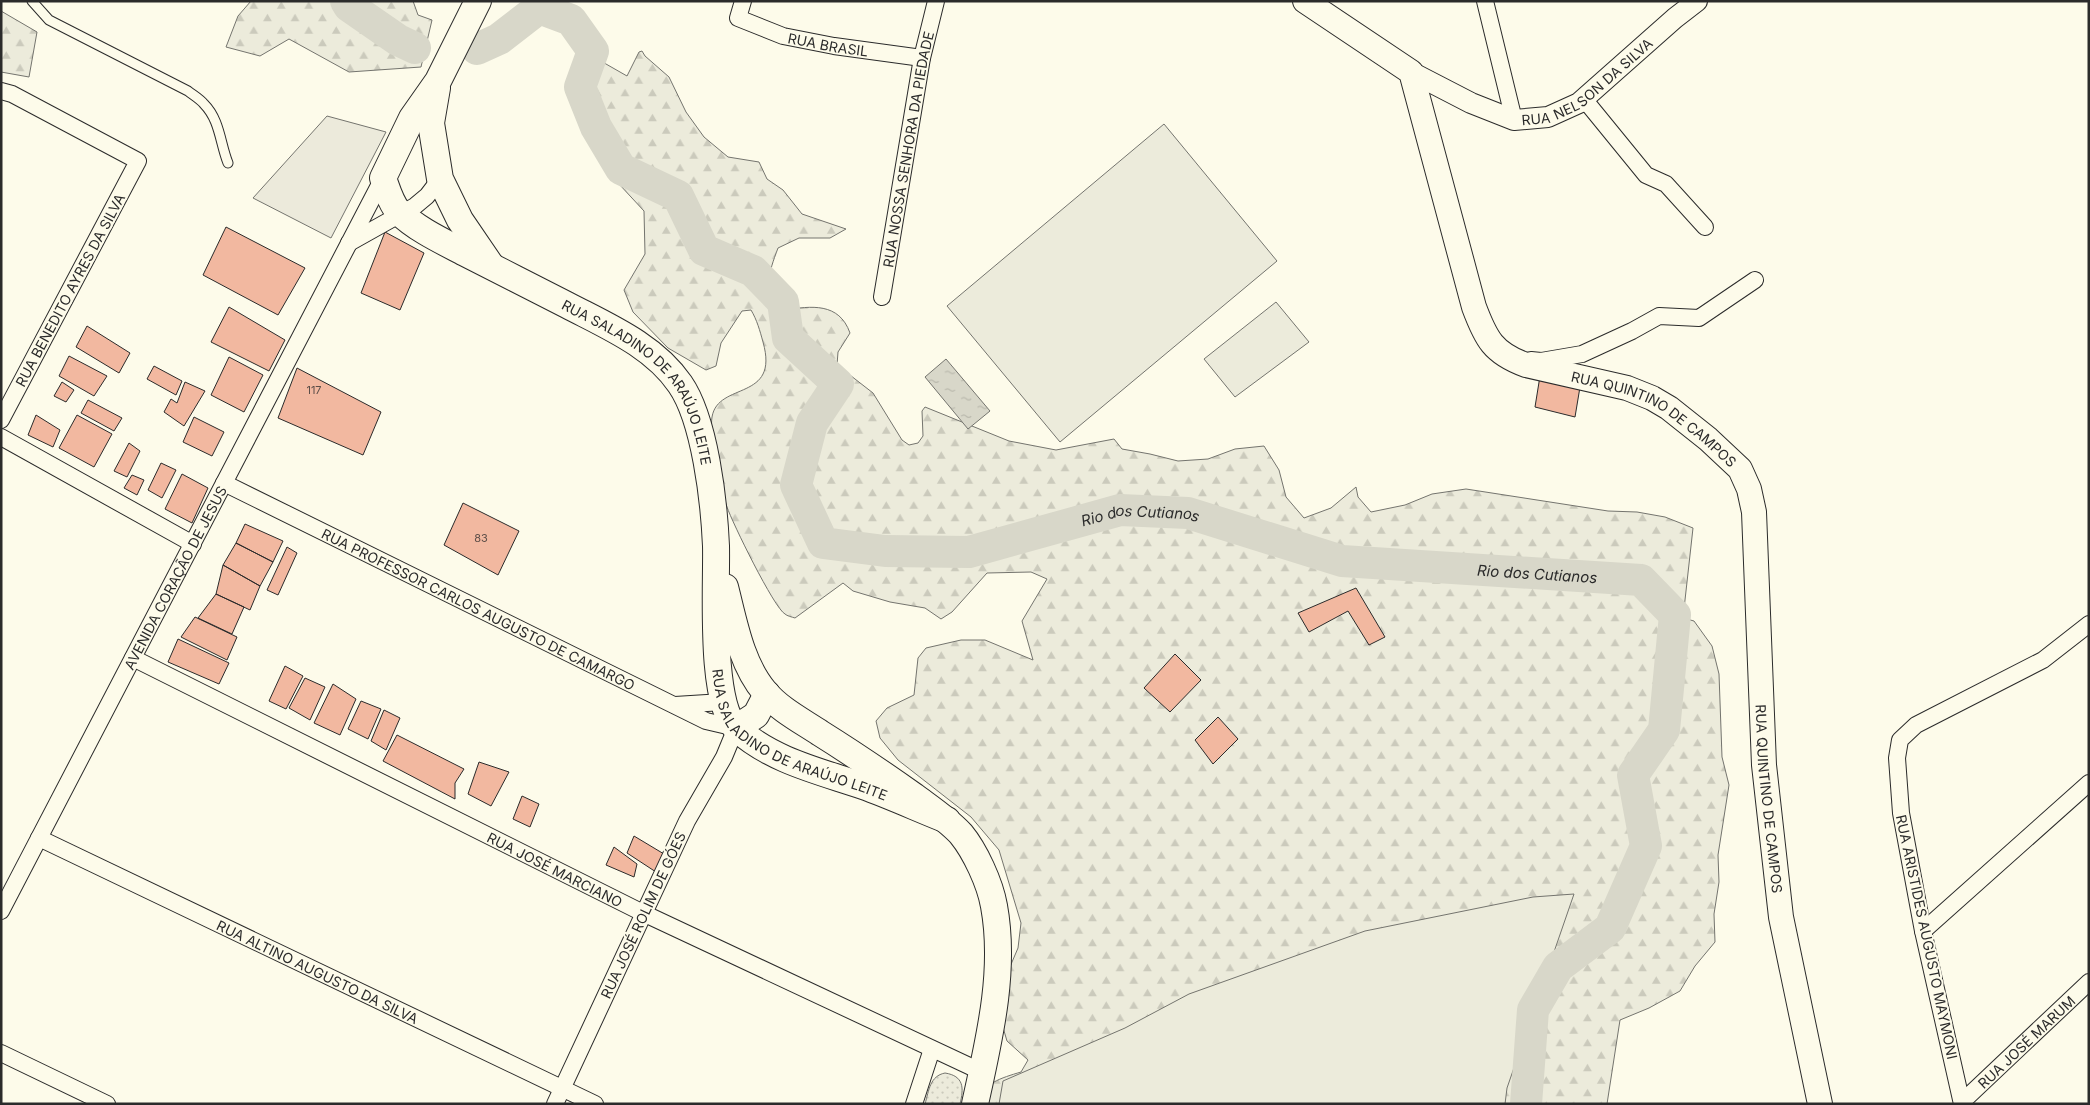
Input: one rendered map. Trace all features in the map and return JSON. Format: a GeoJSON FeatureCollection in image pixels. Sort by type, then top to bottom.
{"type":"FeatureCollection","features":[{"type":"Feature","properties":{"kind":"main road"},"geometry":{"type":"LineString","coordinates":[[438,81],[478,1]]}},
{"type":"Feature","properties":{"kind":"main road"},"geometry":{"type":"LineString","coordinates":[[1306,1],[1411,72]]}},
{"type":"Feature","properties":{"kind":"main road","name":"RUA QUINTINO DE CAMPOS"},"geometry":{"type":"LineString","coordinates":[[1411,72],[1474,307],[1487,338],[1496,349],[1513,360],[1627,388],[1652,398],[1669,408],[1708,439],[1740,469],[1749,489],[1754,512],[1764,765],[1780,908],[1820,1104]]}},
{"type":"Feature","properties":{"kind":"main road","name":"AVENIDA CORAÇÃO DE JESUS"},"geometry":{"type":"LineString","coordinates":[[383,178],[412,118],[438,81]]}},
{"type":"Feature","properties":{"kind":"main road","name":"RUA SALADINO DE ARAÚJO LEITE"},"geometry":{"type":"LineString","coordinates":[[438,81],[431,123],[440,179],[460,220],[492,266]]}},
{"type":"Feature","properties":{"kind":"main road","name":"RUA SALADINO DE ARAÚJO LEITE"},"geometry":{"type":"LineString","coordinates":[[383,178],[394,205],[400,213],[435,237],[615,330],[651,352],[680,384],[698,421],[708,473],[716,545],[735,630],[751,670],[763,689],[797,718],[877,770],[947,820],[962,836],[983,871],[994,904],[998,939],[997,979],[982,1072],[974,1104]]}},
{"type":"Feature","properties":{"kind":"main road","name":"RUA SALADINO DE ARAÚJO LEITE"},"geometry":{"type":"LineString","coordinates":[[716,545],[715,617],[724,702],[729,719],[736,728],[759,745],[789,762],[866,787],[947,820]]}},
{"type":"Feature","properties":{"kind":"main road"},"geometry":{"type":"LineString","coordinates":[[724,702],[733,689],[738,686],[748,684],[763,689],[756,715],[736,728]]}},
{"type":"Feature","properties":{"kind":"street","name":"RUA BRASIL"},"geometry":{"type":"LineString","coordinates":[[743,1],[738,18],[783,36],[834,46],[922,58]]}},
{"type":"Feature","properties":{"kind":"street","name":"RUA NOSSA SENHORA DA PIEDADE"},"geometry":{"type":"LineString","coordinates":[[882,297],[922,58],[936,1]]}},
{"type":"Feature","properties":{"kind":"street"},"geometry":{"type":"LineString","coordinates":[[1485,1],[1514,120]]}},
{"type":"Feature","properties":{"kind":"street","name":"RUA NELSON DA SILVA"},"geometry":{"type":"LineString","coordinates":[[1411,72],[1471,103],[1514,120],[1548,117],[1579,103],[1674,18],[1697,1]]}},
{"type":"Feature","properties":{"kind":"street","name":"RUA BENEDITO AYRES DA SILVA"},"geometry":{"type":"LineString","coordinates":[[1,91],[12,94],[138,161],[1,420]]}},
{"type":"Feature","properties":{"kind":"street"},"geometry":{"type":"LineString","coordinates":[[1584,99],[1646,175],[1666,184],[1705,227]]}},
{"type":"Feature","properties":{"kind":"street","name":"AVENIDA CORAÇÃO DE JESUS"},"geometry":{"type":"LineString","coordinates":[[1,911],[383,178]]}},
{"type":"Feature","properties":{"kind":"street"},"geometry":{"type":"LineString","coordinates":[[350,243],[415,206],[427,196],[440,179]]}},
{"type":"Feature","properties":{"kind":"street"},"geometry":{"type":"LineString","coordinates":[[1513,360],[1541,361],[1582,354],[1632,331],[1659,316],[1699,318],[1755,280]]}},
{"type":"Feature","properties":{"kind":"street"},"geometry":{"type":"LineString","coordinates":[[1,436],[193,544]]}},
{"type":"Feature","properties":{"kind":"street","name":"RUA PROFESSOR CARLOS AUGUSTO DE CAMARGO"},"geometry":{"type":"LineString","coordinates":[[224,483],[706,721],[736,728]]}},
{"type":"Feature","properties":{"kind":"street","name":"RUA ARISTIDES AUGUSTO MAYMONI"},"geometry":{"type":"LineString","coordinates":[[1962,1103],[1923,931],[1901,813],[1897,758],[1900,740],[1916,725],[2043,660],[2089,624]]}},
{"type":"Feature","properties":{"kind":"street","name":"RUA JOSÉ MARCIANO"},"geometry":{"type":"LineString","coordinates":[[133,658],[643,914],[982,1072]]}},
{"type":"Feature","properties":{"kind":"street"},"geometry":{"type":"LineString","coordinates":[[676,705],[724,702]]}},
{"type":"Feature","properties":{"kind":"street","name":"RUA JOSÉ ROLIM DE GÓES"},"geometry":{"type":"LineString","coordinates":[[555,1104],[687,821],[724,756],[736,728]]}},
{"type":"Feature","properties":{"kind":"street"},"geometry":{"type":"LineString","coordinates":[[1923,931],[2089,782]]}},
{"type":"Feature","properties":{"kind":"street","name":"RUA ALTINO AUGUSTO DA SILVA"},"geometry":{"type":"LineString","coordinates":[[39,838],[595,1104]]}},
{"type":"Feature","properties":{"kind":"street","name":"RUA JOSÉ MARUM"},"geometry":{"type":"LineString","coordinates":[[1962,1103],[2089,982]]}},
{"type":"Feature","properties":{"kind":"street"},"geometry":{"type":"LineString","coordinates":[[914,1104],[932,1049]]}},
{"type":"Feature","properties":{"kind":"street"},"geometry":{"type":"LineString","coordinates":[[1,1053],[107,1104]]}},
{"type":"Feature","properties":{"kind":"lane"},"geometry":{"type":"LineString","coordinates":[[32,1],[49,20],[188,91],[205,104],[216,122],[228,163]]}},
{"type":"Feature","properties":{"kind":"green space"},"geometry":{"type":"Polygon","coordinates":[[[251,1],[413,1],[418,15],[432,20],[421,67],[349,72],[289,39],[260,56],[226,47],[238,16],[251,1]]]}},
{"type":"Feature","properties":{"kind":"green space"},"geometry":{"type":"Polygon","coordinates":[[[1,11],[37,32],[29,77],[1,72],[1,11]]]}},
{"type":"Feature","properties":{"kind":"green space"},"geometry":{"type":"Polygon","coordinates":[[[642,51],[645,56],[669,77],[686,112],[704,137],[728,157],[759,162],[767,179],[783,190],[802,214],[846,229],[830,238],[799,238],[778,248],[770,273],[770,287],[785,310],[823,308],[839,316],[850,333],[838,352],[837,365],[873,393],[902,440],[909,445],[918,443],[923,436],[922,411],[925,407],[1009,441],[1056,450],[1114,439],[1122,449],[1178,461],[1208,459],[1235,449],[1264,446],[1279,470],[1286,497],[1304,518],[1331,508],[1356,487],[1358,497],[1371,512],[1405,505],[1432,494],[1466,489],[1608,511],[1637,512],[1665,517],[1693,528],[1683,618],[1694,621],[1712,646],[1719,674],[1722,757],[1729,785],[1718,855],[1719,882],[1714,914],[1715,942],[1695,966],[1680,991],[1649,1008],[1620,1020],[1607,1104],[974,1104],[982,1091],[988,1086],[1000,1079],[1021,1072],[1028,1060],[1007,1041],[1002,1024],[1000,990],[1018,948],[1021,923],[999,850],[971,817],[898,760],[880,738],[876,721],[887,708],[914,695],[918,658],[926,648],[961,640],[985,640],[1033,660],[1022,621],[1047,579],[1031,572],[987,573],[952,612],[941,619],[925,608],[890,602],[853,591],[843,583],[795,618],[786,615],[780,608],[754,564],[727,507],[712,436],[712,417],[717,406],[725,399],[756,383],[763,374],[766,361],[763,342],[753,314],[751,310],[742,311],[721,343],[716,366],[706,370],[668,348],[633,312],[624,290],[645,254],[644,211],[619,184],[606,147],[582,104],[574,73],[580,63],[599,60],[627,76],[639,52],[642,51]]]}},
{"type":"Feature","properties":{"kind":"green space"},"geometry":{"type":"Polygon","coordinates":[[[1164,124],[1277,261],[1060,442],[947,306],[1164,124]]]}},
{"type":"Feature","properties":{"kind":"green space"},"geometry":{"type":"Polygon","coordinates":[[[1276,302],[1309,342],[1235,397],[1204,359],[1276,302]]]}},
{"type":"Feature","properties":{"kind":"green space"},"geometry":{"type":"Polygon","coordinates":[[[1574,894],[1507,1088],[1505,1104],[999,1104],[1003,1081],[1125,1028],[1189,994],[1365,931],[1533,897],[1574,894]]]}},
{"type":"Feature","properties":{"kind":"green space"},"geometry":{"type":"Polygon","coordinates":[[[945,1073],[956,1077],[961,1084],[960,1104],[925,1104],[933,1080],[945,1073]]]}},
{"type":"Feature","properties":{"kind":"shaded area"},"geometry":{"type":"Polygon","coordinates":[[[327,116],[386,132],[331,238],[253,198],[327,116]]]}},
{"type":"Feature","properties":{"kind":"water"},"geometry":{"type":"Polygon","coordinates":[[[946,359],[990,411],[968,429],[925,377],[946,359]]]}},
{"type":"Feature","properties":{"kind":"building"},"geometry":{"type":"Polygon","coordinates":[[[226,227],[305,268],[278,315],[203,275],[226,227]]]}},
{"type":"Feature","properties":{"kind":"building"},"geometry":{"type":"Polygon","coordinates":[[[385,232],[424,253],[400,310],[361,293],[385,232]]]}},
{"type":"Feature","properties":{"kind":"building"},"geometry":{"type":"Polygon","coordinates":[[[229,307],[285,340],[269,371],[211,342],[229,307]]]}},
{"type":"Feature","properties":{"kind":"building"},"geometry":{"type":"Polygon","coordinates":[[[87,326],[130,353],[119,373],[76,347],[87,326]]]}},
{"type":"Feature","properties":{"kind":"building"},"geometry":{"type":"Polygon","coordinates":[[[69,356],[107,376],[94,396],[59,376],[69,356]]]}},
{"type":"Feature","properties":{"kind":"building"},"geometry":{"type":"Polygon","coordinates":[[[229,357],[263,375],[244,412],[211,395],[229,357]]]}},
{"type":"Feature","properties":{"kind":"building"},"geometry":{"type":"Polygon","coordinates":[[[154,366],[182,381],[176,395],[147,379],[154,366]]]}},
{"type":"Feature","properties":{"kind":"building"},"geometry":{"type":"Polygon","coordinates":[[[297,368],[381,412],[363,455],[278,418],[297,368]]]}},
{"type":"Feature","properties":{"kind":"building"},"geometry":{"type":"Polygon","coordinates":[[[1540,376],[1580,387],[1575,417],[1535,407],[1540,376]]]}},
{"type":"Feature","properties":{"kind":"building"},"geometry":{"type":"Polygon","coordinates":[[[62,382],[74,390],[66,402],[54,396],[62,382]]]}},
{"type":"Feature","properties":{"kind":"building"},"geometry":{"type":"Polygon","coordinates":[[[185,382],[205,391],[184,426],[164,412],[171,399],[177,403],[185,382]]]}},
{"type":"Feature","properties":{"kind":"building"},"geometry":{"type":"Polygon","coordinates":[[[88,400],[122,418],[114,431],[81,413],[88,400]]]}},
{"type":"Feature","properties":{"kind":"building"},"geometry":{"type":"Polygon","coordinates":[[[36,415],[60,430],[53,447],[28,435],[36,415]]]}},
{"type":"Feature","properties":{"kind":"building"},"geometry":{"type":"Polygon","coordinates":[[[77,415],[112,434],[94,467],[59,448],[77,415]]]}},
{"type":"Feature","properties":{"kind":"building"},"geometry":{"type":"Polygon","coordinates":[[[194,417],[224,432],[212,456],[183,442],[194,417]]]}},
{"type":"Feature","properties":{"kind":"building"},"geometry":{"type":"Polygon","coordinates":[[[129,443],[140,451],[127,477],[114,471],[129,443]]]}},
{"type":"Feature","properties":{"kind":"building"},"geometry":{"type":"Polygon","coordinates":[[[161,463],[176,470],[162,498],[148,490],[161,463]]]}},
{"type":"Feature","properties":{"kind":"building"},"geometry":{"type":"Polygon","coordinates":[[[182,474],[208,488],[192,523],[165,509],[182,474]]]}},
{"type":"Feature","properties":{"kind":"building"},"geometry":{"type":"Polygon","coordinates":[[[132,475],[144,480],[137,495],[124,488],[132,475]]]}},
{"type":"Feature","properties":{"kind":"building"},"geometry":{"type":"Polygon","coordinates":[[[463,503],[519,531],[498,575],[444,545],[463,503]]]}},
{"type":"Feature","properties":{"kind":"building"},"geometry":{"type":"Polygon","coordinates":[[[245,524],[283,541],[273,562],[236,543],[245,524]]]}},
{"type":"Feature","properties":{"kind":"building"},"geometry":{"type":"Polygon","coordinates":[[[236,543],[273,562],[260,586],[223,565],[236,543]]]}},
{"type":"Feature","properties":{"kind":"building"},"geometry":{"type":"Polygon","coordinates":[[[287,547],[297,553],[278,595],[267,590],[287,547]]]}},
{"type":"Feature","properties":{"kind":"building"},"geometry":{"type":"Polygon","coordinates":[[[223,565],[260,586],[250,610],[216,594],[223,565]]]}},
{"type":"Feature","properties":{"kind":"building"},"geometry":{"type":"Polygon","coordinates":[[[1356,588],[1385,637],[1369,645],[1348,611],[1309,632],[1298,613],[1356,588]]]}},
{"type":"Feature","properties":{"kind":"building"},"geometry":{"type":"Polygon","coordinates":[[[216,594],[244,607],[232,634],[198,618],[216,594]]]}},
{"type":"Feature","properties":{"kind":"building"},"geometry":{"type":"Polygon","coordinates":[[[195,617],[237,637],[227,660],[181,637],[195,617]]]}},
{"type":"Feature","properties":{"kind":"building"},"geometry":{"type":"Polygon","coordinates":[[[178,639],[229,663],[219,684],[168,662],[178,639]]]}},
{"type":"Feature","properties":{"kind":"building"},"geometry":{"type":"Polygon","coordinates":[[[1175,654],[1201,680],[1170,712],[1144,688],[1175,654]]]}},
{"type":"Feature","properties":{"kind":"building"},"geometry":{"type":"Polygon","coordinates":[[[285,666],[303,676],[286,709],[269,701],[285,666]]]}},
{"type":"Feature","properties":{"kind":"building"},"geometry":{"type":"Polygon","coordinates":[[[305,678],[325,687],[310,720],[289,708],[305,678]]]}},
{"type":"Feature","properties":{"kind":"building"},"geometry":{"type":"Polygon","coordinates":[[[333,684],[356,699],[340,735],[314,723],[333,684]]]}},
{"type":"Feature","properties":{"kind":"building"},"geometry":{"type":"Polygon","coordinates":[[[361,701],[381,709],[368,739],[348,729],[361,701]]]}},
{"type":"Feature","properties":{"kind":"building"},"geometry":{"type":"Polygon","coordinates":[[[384,710],[400,718],[386,750],[371,741],[384,710]]]}},
{"type":"Feature","properties":{"kind":"building"},"geometry":{"type":"Polygon","coordinates":[[[1218,717],[1238,739],[1213,764],[1195,740],[1218,717]]]}},
{"type":"Feature","properties":{"kind":"building"},"geometry":{"type":"Polygon","coordinates":[[[397,735],[464,769],[455,783],[455,799],[383,761],[397,735]]]}},
{"type":"Feature","properties":{"kind":"building"},"geometry":{"type":"Polygon","coordinates":[[[479,762],[509,772],[491,806],[468,794],[479,762]]]}},
{"type":"Feature","properties":{"kind":"building"},"geometry":{"type":"Polygon","coordinates":[[[522,796],[539,804],[530,827],[513,819],[522,796]]]}},
{"type":"Feature","properties":{"kind":"building"},"geometry":{"type":"Polygon","coordinates":[[[634,836],[664,854],[656,872],[627,853],[634,836]]]}},
{"type":"Feature","properties":{"kind":"building"},"geometry":{"type":"Polygon","coordinates":[[[614,847],[637,864],[634,877],[606,865],[614,847]]]}},
{"type":"Feature","properties":{"kind":"waterway","name":"Rio dos Cutianos"},"geometry":{"type":"LineString","coordinates":[[346,1],[349,6],[398,40],[415,48]]}},
{"type":"Feature","properties":{"kind":"waterway","name":"Rio dos Cutianos"},"geometry":{"type":"LineString","coordinates":[[477,49],[499,39],[539,8],[571,20],[593,51],[580,87],[596,127],[621,169],[678,196],[704,250],[753,271],[783,302],[788,338],[838,384],[812,423],[796,485],[823,543],[885,551],[969,552],[1120,510],[1188,513],[1342,561],[1641,580],[1675,615],[1664,730],[1633,775],[1646,846],[1610,928],[1558,967],[1533,1010],[1526,1104]]}}]}
